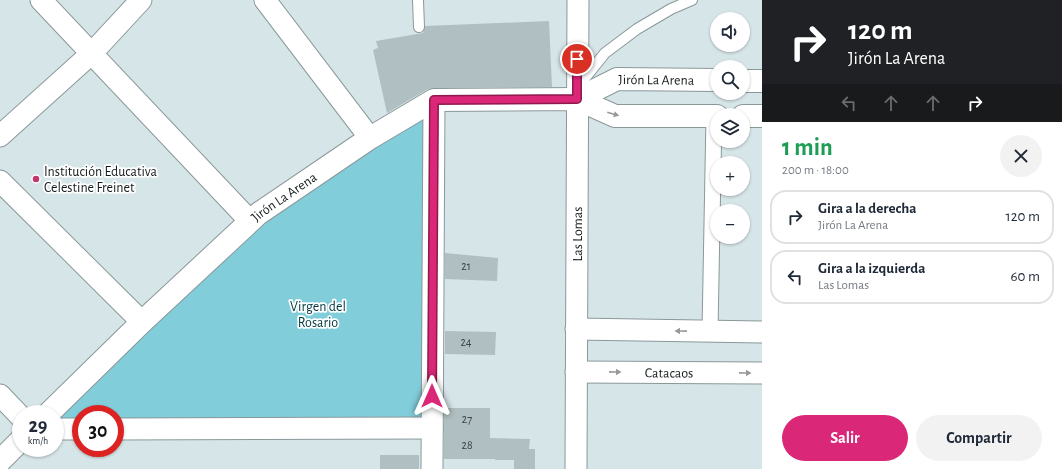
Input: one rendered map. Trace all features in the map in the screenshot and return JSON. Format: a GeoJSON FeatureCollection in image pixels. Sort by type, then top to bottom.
{"type":"FeatureCollection","features":[{"type":"Feature","properties":{"kind":"street"},"geometry":{"type":"LineString","coordinates":[[41,0],[250,221]]}},
{"type":"Feature","properties":{"kind":"street"},"geometry":{"type":"LineString","coordinates":[[0,136],[92,53],[141,0]]}},
{"type":"Feature","properties":{"kind":"street"},"geometry":{"type":"LineString","coordinates":[[265,0],[370,138]]}},
{"type":"Feature","properties":{"kind":"street","name":"Las Lomas"},"geometry":{"type":"LineString","coordinates":[[576,469],[578,0]]}},
{"type":"Feature","properties":{"kind":"street","name":"Jirón La Arena"},"geometry":{"type":"LineString","coordinates":[[57,405],[142,322],[258,214],[370,138],[434,100],[577,94],[617,79],[710,80]]}},
{"type":"Feature","properties":{"kind":"street"},"geometry":{"type":"LineString","coordinates":[[750,81],[762,81]]}},
{"type":"Feature","properties":{"kind":"street","name":"Jirón La Arena"},"geometry":{"type":"LineString","coordinates":[[577,94],[615,116],[710,116]]}},
{"type":"Feature","properties":{"kind":"street"},"geometry":{"type":"LineString","coordinates":[[432,469],[434,100]]}},
{"type":"Feature","properties":{"kind":"street"},"geometry":{"type":"LineString","coordinates":[[750,116],[762,116]]}},
{"type":"Feature","properties":{"kind":"street"},"geometry":{"type":"LineString","coordinates":[[710,331],[715,148]]}},
{"type":"Feature","properties":{"kind":"street"},"geometry":{"type":"LineString","coordinates":[[0,181],[142,322]]}},
{"type":"Feature","properties":{"kind":"street"},"geometry":{"type":"LineString","coordinates":[[576,329],[762,332]]}},
{"type":"Feature","properties":{"kind":"street","name":"Catacaos"},"geometry":{"type":"LineString","coordinates":[[576,372],[762,373]]}},
{"type":"Feature","properties":{"kind":"street"},"geometry":{"type":"LineString","coordinates":[[0,395],[12,408]]}},
{"type":"Feature","properties":{"kind":"street"},"geometry":{"type":"LineString","coordinates":[[124,429],[432,428]]}},
{"type":"Feature","properties":{"kind":"street"},"geometry":{"type":"LineString","coordinates":[[0,461],[12,449]]}},
{"type":"Feature","properties":{"kind":"lane"},"geometry":{"type":"LineString","coordinates":[[418,0],[419,27]]}},
{"type":"Feature","properties":{"kind":"lane"},"geometry":{"type":"LineString","coordinates":[[577,94],[605,53],[637,29],[671,9],[692,0]]}},
{"type":"Feature","properties":{"kind":"green space","name":"Virgen del Rosario"},"geometry":{"type":"Polygon","coordinates":[[[434,100],[432,428],[124,429],[124,405],[72,405],[72,429],[64,429],[64,405],[250,221],[434,100]]]}},
{"type":"Feature","properties":{"kind":"building"},"geometry":{"type":"Polygon","coordinates":[[[549,21],[552,87],[434,88],[428,89],[387,113],[373,50],[378,48],[376,41],[423,33],[425,26],[549,21]]]}},
{"type":"Feature","properties":{"kind":"building"},"geometry":{"type":"Polygon","coordinates":[[[445,253],[498,258],[497,281],[445,279],[445,253]]]}},
{"type":"Feature","properties":{"kind":"building"},"geometry":{"type":"Polygon","coordinates":[[[445,331],[496,332],[495,355],[445,354],[445,331]]]}},
{"type":"Feature","properties":{"kind":"building"},"geometry":{"type":"Polygon","coordinates":[[[444,408],[490,408],[490,438],[530,439],[529,449],[535,449],[535,469],[514,469],[514,460],[444,459],[444,408]]]}},
{"type":"Feature","properties":{"kind":"building"},"geometry":{"type":"Polygon","coordinates":[[[380,455],[419,455],[419,469],[380,469],[380,455]]]}},
{"type":"Feature","properties":{"kind":"place","name":"Institución Educativa Celestine Freinet"},"geometry":{"type":"Point","coordinates":[36,179]}},
{"type":"Feature","properties":{"kind":"route"},"geometry":{"type":"LineString","coordinates":[[432,396],[434,100],[577,99],[577,59]]}}]}
